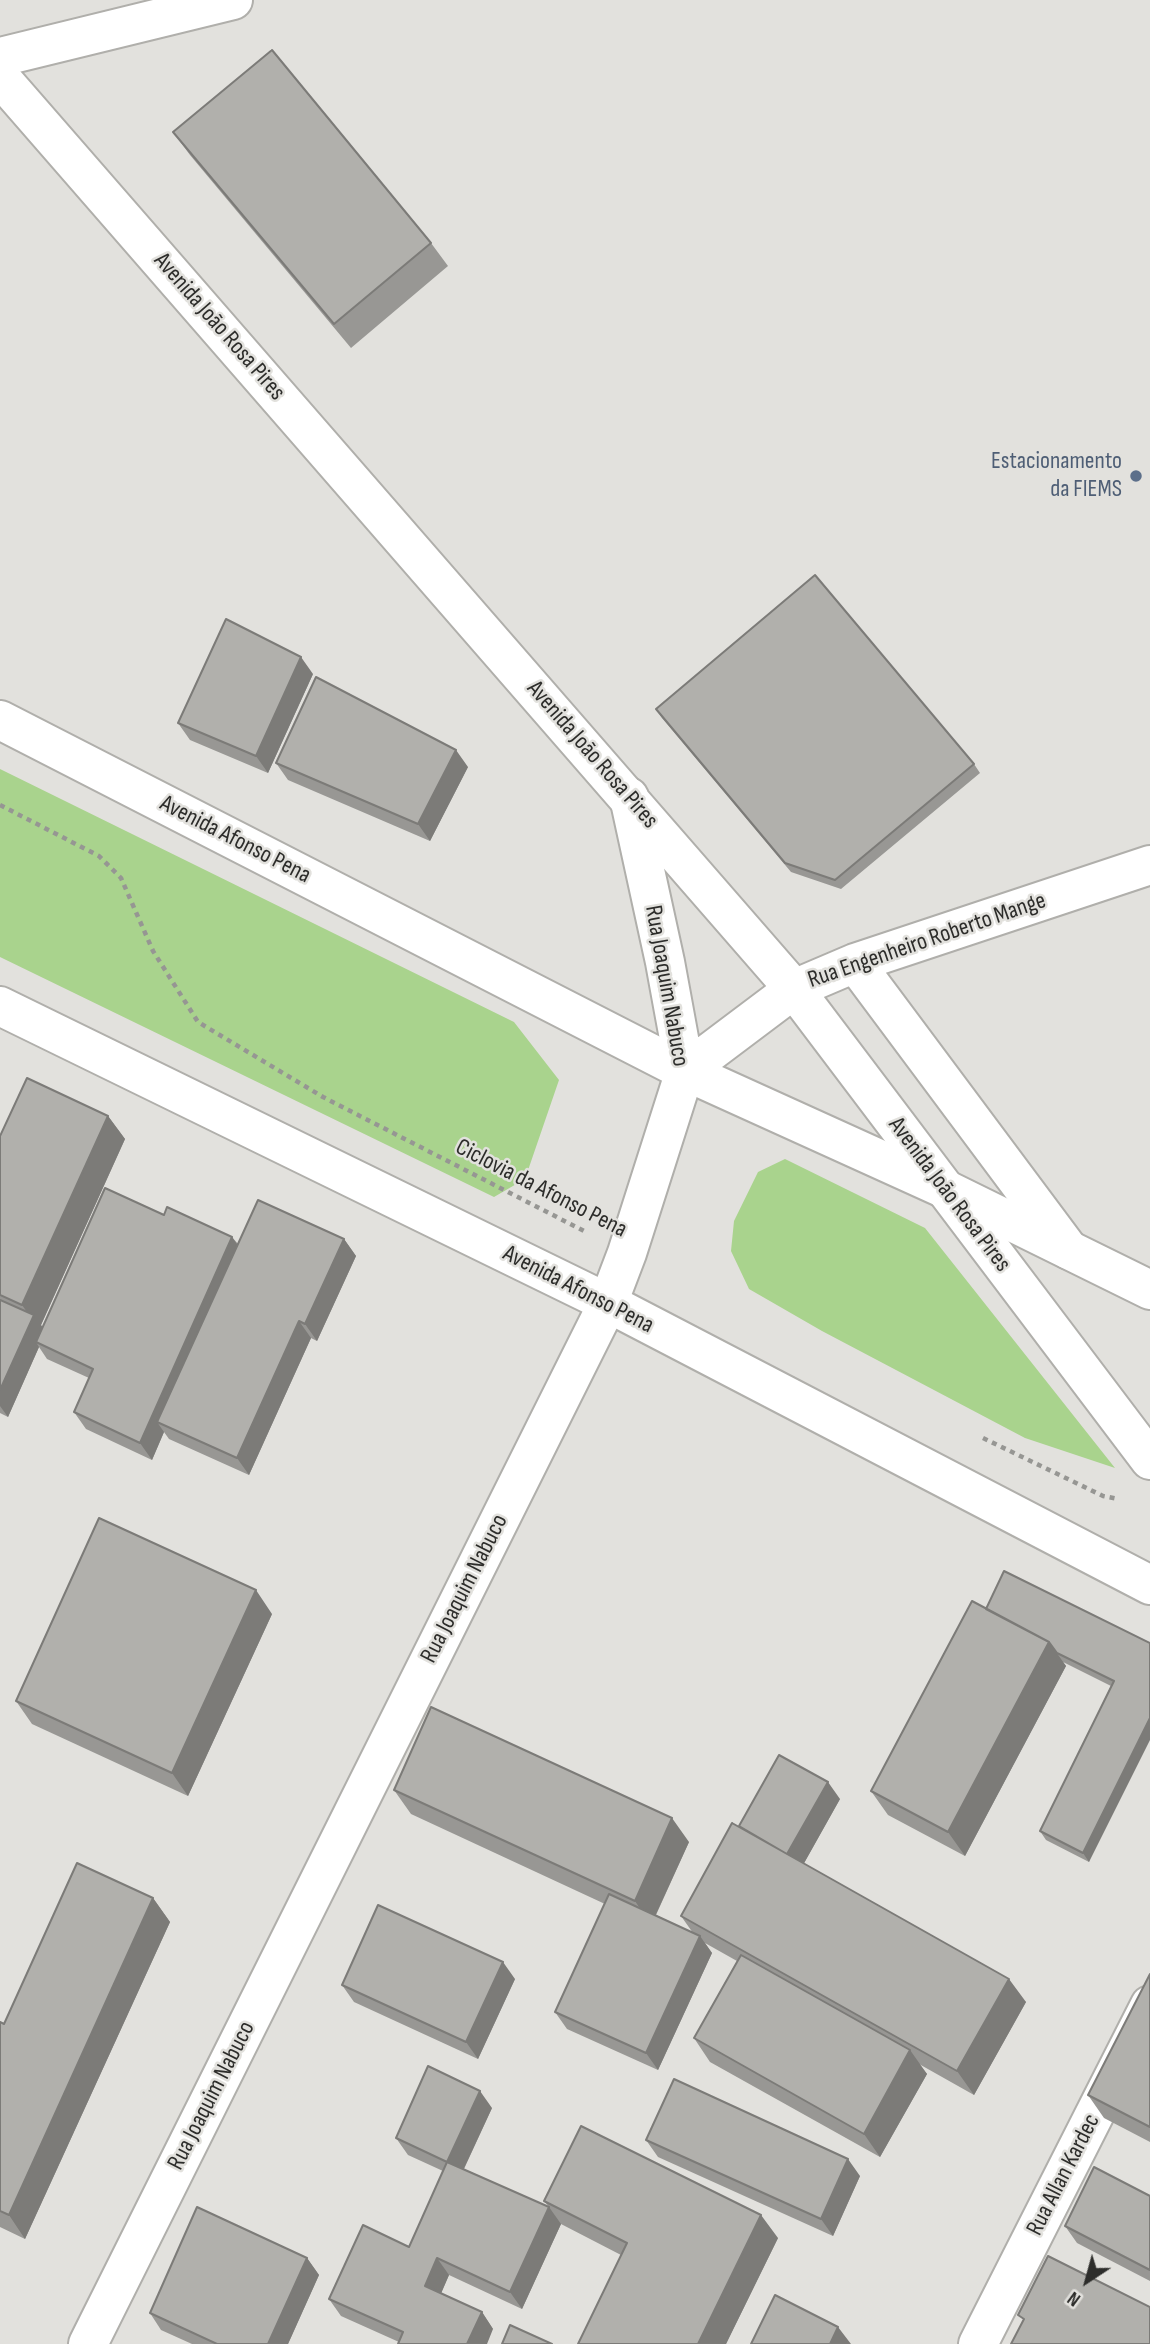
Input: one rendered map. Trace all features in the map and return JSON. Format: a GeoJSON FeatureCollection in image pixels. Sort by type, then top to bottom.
{"type":"FeatureCollection","features":[{"type":"Feature","properties":{"kind":"street"},"geometry":{"type":"LineString","coordinates":[[0,57],[233,0]]}},
{"type":"Feature","properties":{"kind":"street","name":"Avenida João Rosa Pires"},"geometry":{"type":"LineString","coordinates":[[0,77],[794,989],[1150,1460]]}},
{"type":"Feature","properties":{"kind":"street","name":"Avenida Afonso Pena"},"geometry":{"type":"LineString","coordinates":[[0,720],[685,1071],[943,1188],[1150,1290]]}},
{"type":"Feature","properties":{"kind":"street","name":"Rua Joaquim Nabuco"},"geometry":{"type":"LineString","coordinates":[[88,2344],[608,1303],[627,1253],[685,1071],[665,962],[629,797]]}},
{"type":"Feature","properties":{"kind":"street","name":"Rua Engenheiro Roberto Mange"},"geometry":{"type":"LineString","coordinates":[[685,1071],[794,989],[855,962],[1150,864]]}},
{"type":"Feature","properties":{"kind":"street"},"geometry":{"type":"LineString","coordinates":[[855,962],[1069,1250]]}},
{"type":"Feature","properties":{"kind":"street","name":"Avenida Afonso Pena"},"geometry":{"type":"LineString","coordinates":[[0,1006],[608,1303],[1150,1585]]}},
{"type":"Feature","properties":{"kind":"street","name":"Rua Allan Kardec"},"geometry":{"type":"LineString","coordinates":[[978,2344],[1150,2005]]}},
{"type":"Feature","properties":{"kind":"path","name":"Ciclovia da Afonso Pena"},"geometry":{"type":"LineString","coordinates":[[0,805],[99,856],[121,878],[153,951],[198,1022],[323,1097],[627,1253]]}},
{"type":"Feature","properties":{"kind":"path"},"geometry":{"type":"LineString","coordinates":[[973,1434],[1103,1496],[1126,1500]]}},
{"type":"Feature","properties":{"kind":"green space"},"geometry":{"type":"Polygon","coordinates":[[[0,769],[514,1022],[559,1080],[525,1179],[494,1197],[0,957],[0,769]]]}},
{"type":"Feature","properties":{"kind":"green space"},"geometry":{"type":"Polygon","coordinates":[[[785,1159],[925,1228],[1115,1468],[1025,1438],[822,1331],[749,1289],[731,1251],[734,1221],[758,1172],[785,1159]]]}},
{"type":"Feature","properties":{"kind":"building"},"geometry":{"type":"Polygon","coordinates":[[[272,50],[431,243],[334,324],[173,132],[272,50]]]}},
{"type":"Feature","properties":{"kind":"building"},"geometry":{"type":"Polygon","coordinates":[[[815,575],[974,764],[835,880],[785,863],[656,709],[815,575]]]}},
{"type":"Feature","properties":{"kind":"building"},"geometry":{"type":"Polygon","coordinates":[[[226,619],[301,657],[256,756],[178,723],[226,619]]]}},
{"type":"Feature","properties":{"kind":"building"},"geometry":{"type":"Polygon","coordinates":[[[316,677],[456,750],[418,824],[276,763],[316,677]]]}},
{"type":"Feature","properties":{"kind":"building"},"geometry":{"type":"Polygon","coordinates":[[[27,1078],[108,1116],[22,1305],[0,1295],[0,1136],[27,1078]]]}},
{"type":"Feature","properties":{"kind":"building"},"geometry":{"type":"Polygon","coordinates":[[[105,1188],[164,1215],[167,1207],[232,1237],[140,1443],[74,1412],[93,1369],[36,1342],[105,1188]]]}},
{"type":"Feature","properties":{"kind":"building"},"geometry":{"type":"Polygon","coordinates":[[[258,1200],[344,1239],[305,1324],[299,1321],[237,1458],[157,1422],[258,1200]]]}},
{"type":"Feature","properties":{"kind":"building"},"geometry":{"type":"Polygon","coordinates":[[[0,1300],[34,1315],[0,1390],[0,1300]]]}},
{"type":"Feature","properties":{"kind":"building"},"geometry":{"type":"Polygon","coordinates":[[[99,1518],[256,1590],[172,1773],[16,1701],[99,1518]]]}},
{"type":"Feature","properties":{"kind":"building"},"geometry":{"type":"Polygon","coordinates":[[[1004,1571],[1150,1643],[1150,1718],[1083,1853],[1040,1831],[1114,1681],[1057,1653],[1049,1642],[986,1609],[1004,1571]]]}},
{"type":"Feature","properties":{"kind":"building"},"geometry":{"type":"Polygon","coordinates":[[[972,1601],[1049,1642],[948,1832],[871,1791],[972,1601]]]}},
{"type":"Feature","properties":{"kind":"building"},"geometry":{"type":"Polygon","coordinates":[[[431,1707],[672,1818],[635,1901],[394,1790],[431,1707]]]}},
{"type":"Feature","properties":{"kind":"building"},"geometry":{"type":"Polygon","coordinates":[[[779,1755],[828,1782],[787,1854],[739,1826],[779,1755]]]}},
{"type":"Feature","properties":{"kind":"building"},"geometry":{"type":"Polygon","coordinates":[[[732,1823],[1009,1979],[957,2071],[681,1916],[732,1823]]]}},
{"type":"Feature","properties":{"kind":"building"},"geometry":{"type":"Polygon","coordinates":[[[77,1863],[153,1898],[9,2215],[0,2211],[0,2022],[4,2024],[77,1863]]]}},
{"type":"Feature","properties":{"kind":"building"},"geometry":{"type":"Polygon","coordinates":[[[609,1894],[700,1936],[646,2053],[555,2012],[609,1894]]]}},
{"type":"Feature","properties":{"kind":"building"},"geometry":{"type":"Polygon","coordinates":[[[378,1905],[503,1962],[466,2042],[342,1985],[378,1905]]]}},
{"type":"Feature","properties":{"kind":"building"},"geometry":{"type":"Polygon","coordinates":[[[741,1955],[910,2050],[864,2134],[694,2038],[741,1955]]]}},
{"type":"Feature","properties":{"kind":"building"},"geometry":{"type":"Polygon","coordinates":[[[1150,1974],[1150,2127],[1088,2095],[1150,1974]]]}},
{"type":"Feature","properties":{"kind":"building"},"geometry":{"type":"Polygon","coordinates":[[[428,2066],[480,2091],[447,2162],[396,2138],[428,2066]]]}},
{"type":"Feature","properties":{"kind":"building"},"geometry":{"type":"Polygon","coordinates":[[[674,2079],[848,2159],[821,2219],[646,2140],[674,2079]]]}},
{"type":"Feature","properties":{"kind":"building"},"geometry":{"type":"Polygon","coordinates":[[[581,2126],[761,2215],[698,2344],[578,2344],[627,2243],[544,2201],[581,2126]]]}},
{"type":"Feature","properties":{"kind":"building"},"geometry":{"type":"Polygon","coordinates":[[[447,2162],[549,2207],[510,2292],[437,2258],[425,2286],[482,2312],[467,2344],[398,2344],[403,2332],[329,2299],[363,2225],[409,2247],[447,2162]]]}},
{"type":"Feature","properties":{"kind":"building"},"geometry":{"type":"Polygon","coordinates":[[[1094,2167],[1150,2196],[1150,2270],[1065,2226],[1094,2167]]]}},
{"type":"Feature","properties":{"kind":"building"},"geometry":{"type":"Polygon","coordinates":[[[197,2207],[307,2258],[268,2344],[217,2344],[150,2313],[197,2207]]]}},
{"type":"Feature","properties":{"kind":"building"},"geometry":{"type":"Polygon","coordinates":[[[1048,2256],[1150,2307],[1150,2344],[1011,2344],[1024,2319],[1018,2315],[1048,2256]]]}},
{"type":"Feature","properties":{"kind":"building"},"geometry":{"type":"Polygon","coordinates":[[[775,2295],[838,2327],[830,2344],[751,2344],[775,2295]]]}},
{"type":"Feature","properties":{"kind":"building"},"geometry":{"type":"Polygon","coordinates":[[[510,2325],[552,2344],[502,2344],[510,2325]]]}},
{"type":"Feature","properties":{"kind":"place","name":"Estacionamento da FIEMS"},"geometry":{"type":"Point","coordinates":[1136,476]}}]}
